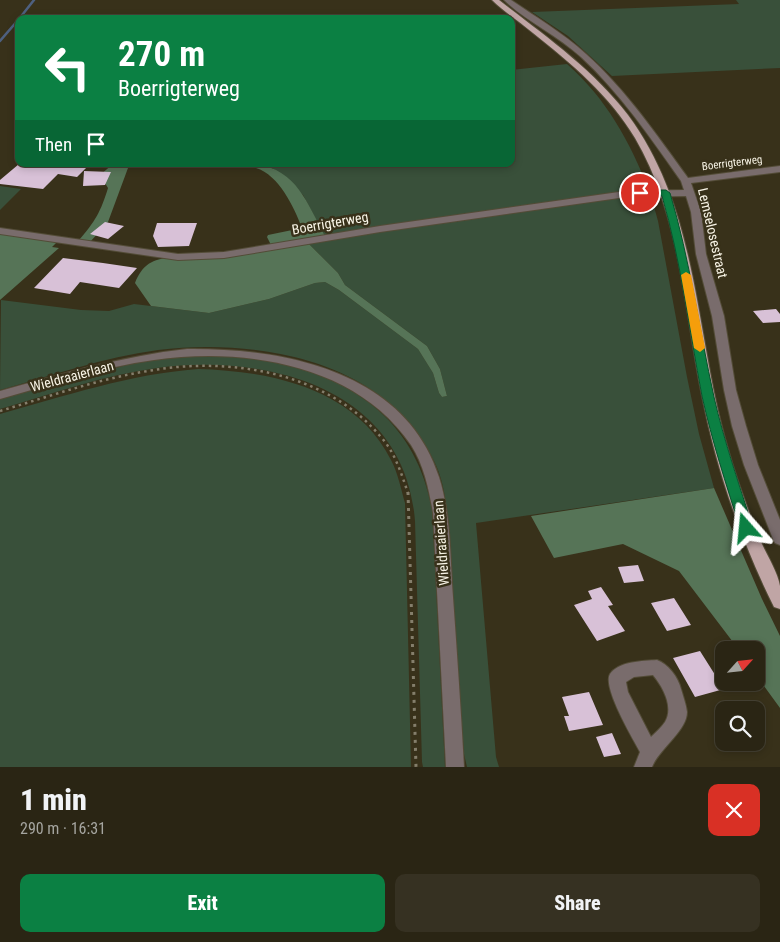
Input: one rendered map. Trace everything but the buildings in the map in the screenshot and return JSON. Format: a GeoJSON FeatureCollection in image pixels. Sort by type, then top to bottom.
{"type":"FeatureCollection","features":[{"type":"Feature","properties":{"kind":"main road"},"geometry":{"type":"LineString","coordinates":[[495,0],[515,15]]}},
{"type":"Feature","properties":{"kind":"main road"},"geometry":{"type":"LineString","coordinates":[[515,15],[559,49],[602,89],[638,137],[666,193],[678,234],[708,397],[725,463],[746,528],[780,602]]}},
{"type":"Feature","properties":{"kind":"street","name":"Lemselosestraat"},"geometry":{"type":"LineString","coordinates":[[507,0],[562,37],[605,76],[630,104],[688,187],[696,212],[701,254],[718,316],[730,390],[739,426],[751,465],[780,539]]}},
{"type":"Feature","properties":{"kind":"street","name":"Boerrigterweg"},"geometry":{"type":"LineString","coordinates":[[0,231],[178,257],[201,257],[626,194],[666,193],[780,169]]}},
{"type":"Feature","properties":{"kind":"street","name":"Wieldraaierlaan"},"geometry":{"type":"LineString","coordinates":[[0,395],[146,357],[181,352],[225,351],[253,354],[305,365],[342,380],[380,402],[416,440],[436,486],[440,513],[455,767]]}},
{"type":"Feature","properties":{"kind":"street"},"geometry":{"type":"LineString","coordinates":[[657,667],[671,684],[678,713],[671,729],[646,759],[619,693],[617,678],[631,670],[657,667]]}},
{"type":"Feature","properties":{"kind":"path","name":"Wieldraaierlaan"},"geometry":{"type":"LineString","coordinates":[[0,411],[132,374],[177,367],[213,366],[247,369],[300,381],[325,393],[357,413],[380,437],[398,463],[409,496],[416,767]]}},
{"type":"Feature","properties":{"kind":"green space"},"geometry":{"type":"Polygon","coordinates":[[[736,0],[780,0],[780,68],[612,76],[568,36],[532,12],[739,4],[736,0]]]}},
{"type":"Feature","properties":{"kind":"green space"},"geometry":{"type":"Polygon","coordinates":[[[567,64],[594,91],[616,122],[634,155],[649,190],[325,236],[303,195],[271,167],[515,167],[515,70],[567,64]]]}},
{"type":"Feature","properties":{"kind":"green space"},"geometry":{"type":"Polygon","coordinates":[[[109,167],[129,167],[108,222],[90,242],[79,240],[97,216],[108,188],[100,175],[109,167]]]}},
{"type":"Feature","properties":{"kind":"green space"},"geometry":{"type":"Polygon","coordinates":[[[248,167],[270,167],[282,173],[291,181],[306,200],[325,236],[271,245],[267,237],[268,235],[302,228],[295,211],[279,185],[272,177],[256,168],[248,167]]]}},
{"type":"Feature","properties":{"kind":"green space"},"geometry":{"type":"Polygon","coordinates":[[[0,186],[21,189],[0,210],[0,186]]]}},
{"type":"Feature","properties":{"kind":"green space"},"geometry":{"type":"Polygon","coordinates":[[[626,195],[651,196],[658,221],[699,434],[714,488],[476,523],[496,757],[499,767],[467,767],[464,754],[447,512],[443,486],[434,461],[412,427],[385,399],[352,378],[316,363],[277,353],[237,348],[197,347],[138,353],[98,362],[0,390],[1,300],[81,310],[109,311],[134,304],[209,313],[269,299],[315,283],[325,282],[339,290],[418,349],[433,373],[439,393],[442,397],[447,396],[440,369],[427,346],[345,285],[338,273],[307,242],[626,195]]]}},
{"type":"Feature","properties":{"kind":"green space"},"geometry":{"type":"Polygon","coordinates":[[[0,233],[57,242],[52,247],[59,248],[0,300],[0,233]]]}},
{"type":"Feature","properties":{"kind":"green space"},"geometry":{"type":"Polygon","coordinates":[[[307,242],[338,273],[345,285],[427,346],[440,369],[447,396],[442,397],[439,393],[433,373],[418,349],[339,290],[325,282],[315,283],[269,299],[209,313],[151,306],[135,283],[145,266],[155,260],[307,242]]]}},
{"type":"Feature","properties":{"kind":"green space"},"geometry":{"type":"Polygon","coordinates":[[[225,355],[278,362],[334,381],[358,395],[379,411],[398,430],[413,453],[424,479],[432,509],[445,767],[423,767],[422,762],[415,521],[406,476],[386,439],[359,411],[324,389],[285,375],[243,367],[200,365],[157,368],[117,375],[0,409],[0,399],[138,362],[172,357],[225,355]]]}},
{"type":"Feature","properties":{"kind":"green space"},"geometry":{"type":"Polygon","coordinates":[[[198,369],[253,374],[308,388],[333,400],[356,416],[375,436],[391,460],[405,503],[411,767],[0,767],[0,414],[123,381],[198,369]]]}},
{"type":"Feature","properties":{"kind":"green space"},"geometry":{"type":"Polygon","coordinates":[[[714,488],[780,636],[780,708],[765,687],[765,641],[732,641],[679,571],[623,544],[554,558],[531,516],[714,488]]]}},
{"type":"Feature","properties":{"kind":"waterway"},"geometry":{"type":"LineString","coordinates":[[22,15],[34,0]]}},
{"type":"Feature","properties":{"kind":"waterway"},"geometry":{"type":"LineString","coordinates":[[0,41],[15,24]]}},
{"type":"Feature","properties":{"kind":"slow traffic"},"geometry":{"type":"LineString","coordinates":[[686,275],[700,348]]}},
{"type":"Feature","properties":{"kind":"route"},"geometry":{"type":"LineString","coordinates":[[640,193],[666,193],[678,234],[708,397],[725,463],[746,528]]}}]}
